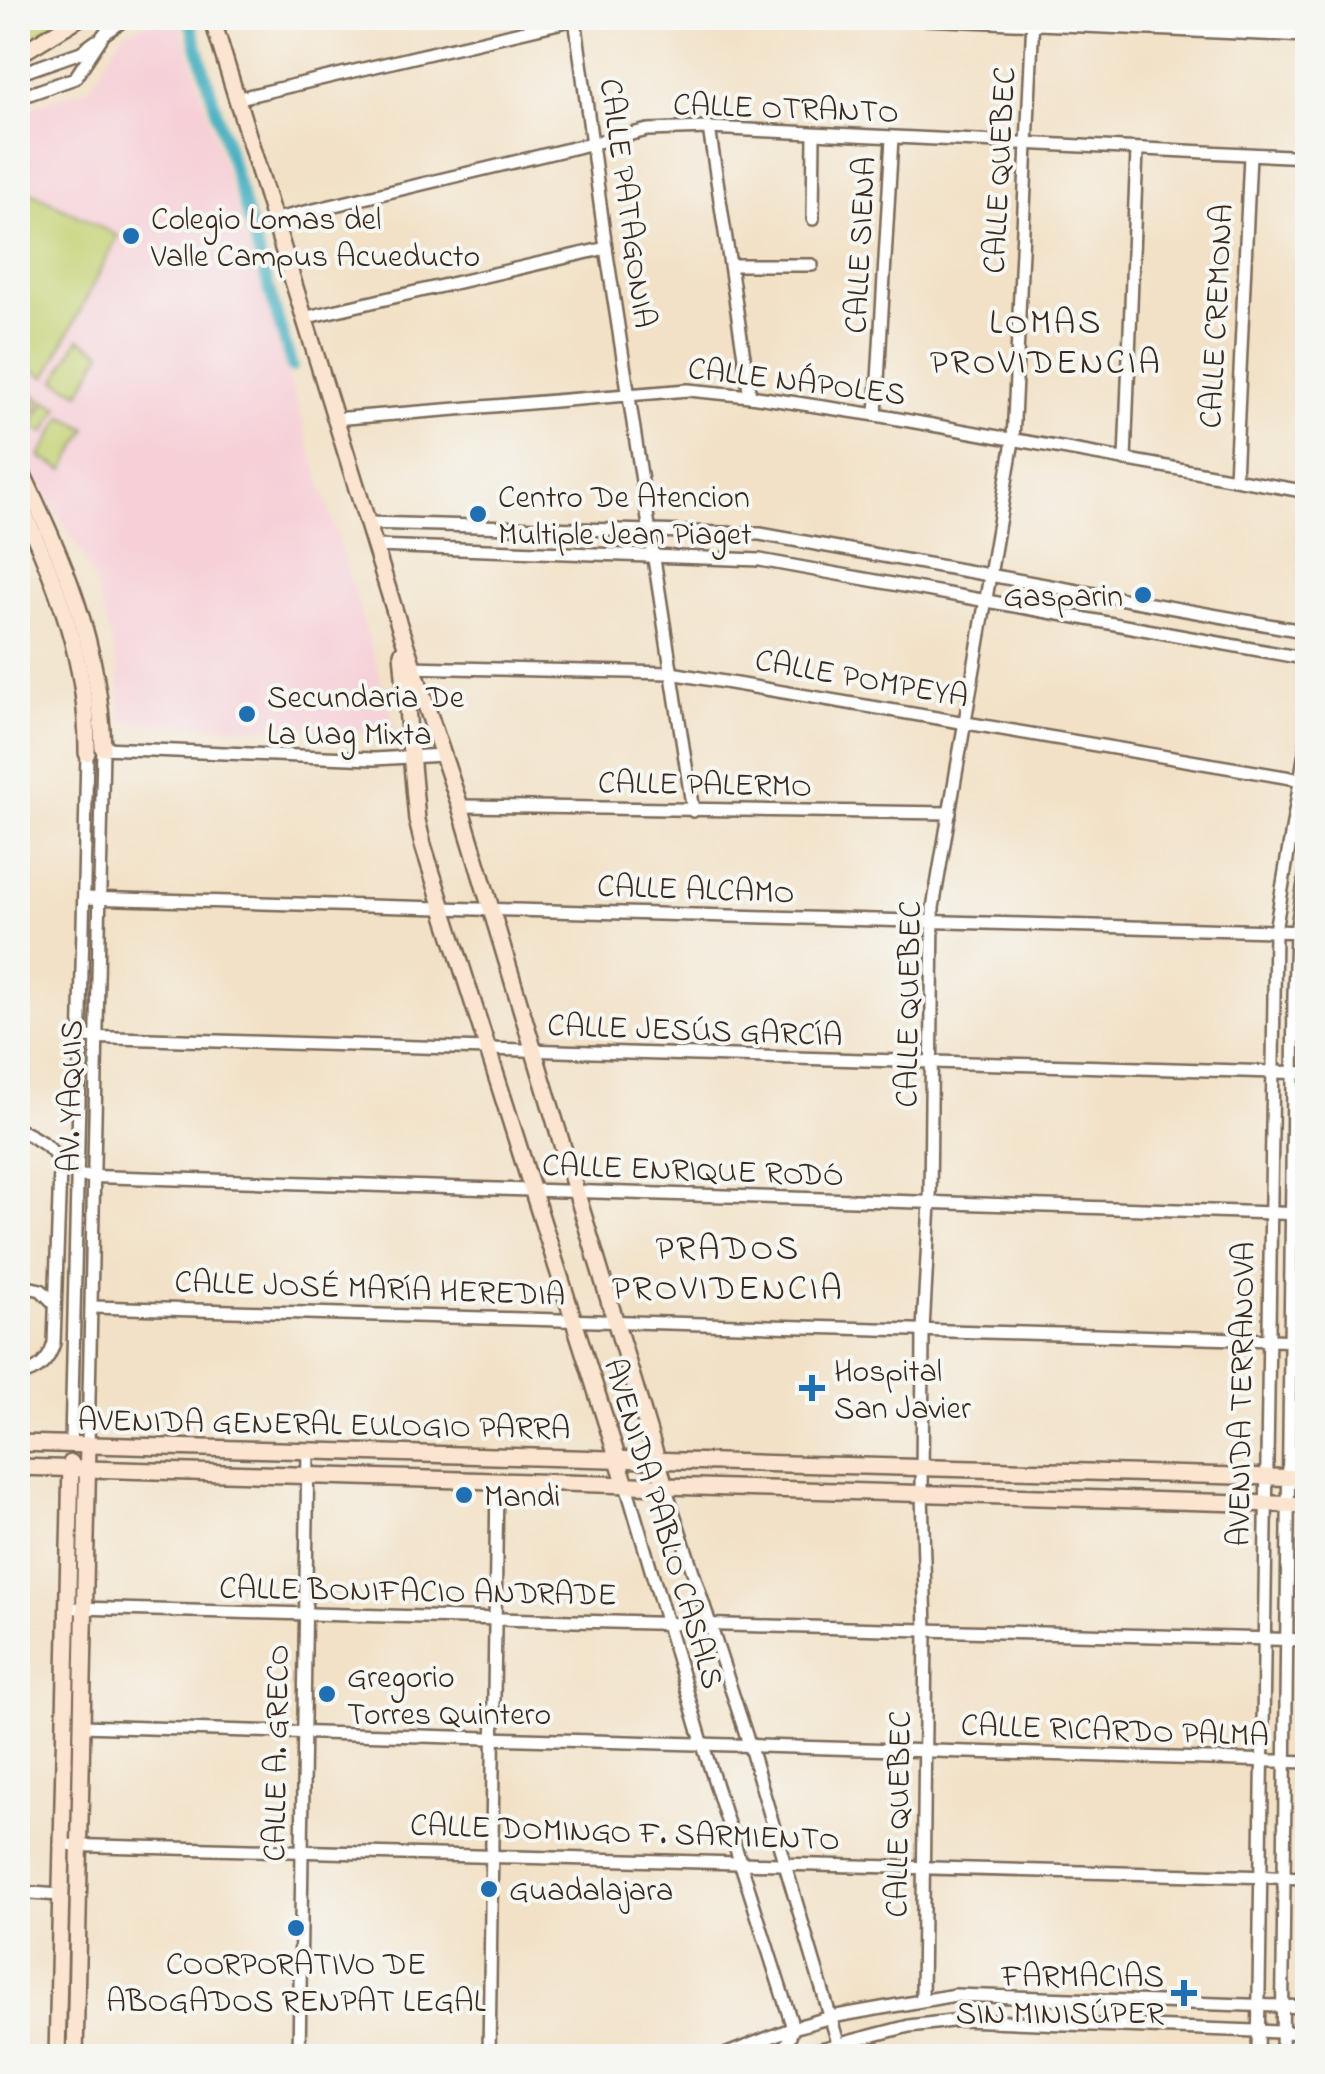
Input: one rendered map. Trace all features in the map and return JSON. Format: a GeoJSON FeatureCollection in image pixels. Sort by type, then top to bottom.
{"type":"FeatureCollection","features":[{"type":"Feature","properties":{"kind":"street"},"geometry":{"type":"LineString","coordinates":[[18,55],[79,18]]}},
{"type":"Feature","properties":{"kind":"street"},"geometry":{"type":"LineString","coordinates":[[18,74],[81,52],[127,18]]}},
{"type":"Feature","properties":{"kind":"street","name":"AVENIDA PABLO CASALS"},"geometry":{"type":"LineString","coordinates":[[212,18],[409,667],[460,806],[656,1459],[750,1747],[840,2050]]}},
{"type":"Feature","properties":{"kind":"street"},"geometry":{"type":"LineString","coordinates":[[236,100],[577,18]]}},
{"type":"Feature","properties":{"kind":"street","name":"CALLE PATAGONIA"},"geometry":{"type":"LineString","coordinates":[[577,18],[606,248],[693,811]]}},
{"type":"Feature","properties":{"kind":"street"},"geometry":{"type":"LineString","coordinates":[[901,18],[1308,36]]}},
{"type":"Feature","properties":{"kind":"street","name":"CALLE QUEBEC"},"geometry":{"type":"LineString","coordinates":[[922,1999],[926,1630],[923,1330],[930,1202],[933,923],[1013,441],[1033,21]]}},
{"type":"Feature","properties":{"kind":"street"},"geometry":{"type":"LineString","coordinates":[[18,98],[75,78],[104,34]]}},
{"type":"Feature","properties":{"kind":"street"},"geometry":{"type":"LineString","coordinates":[[709,128],[750,396]]}},
{"type":"Feature","properties":{"kind":"street","name":"CALLE OTRANTO"},"geometry":{"type":"LineString","coordinates":[[272,220],[648,130],[709,128],[1308,157]]}},
{"type":"Feature","properties":{"kind":"street"},"geometry":{"type":"LineString","coordinates":[[813,218],[814,134]]}},
{"type":"Feature","properties":{"kind":"street","name":"CALLE SIENA"},"geometry":{"type":"LineString","coordinates":[[876,415],[892,138]]}},
{"type":"Feature","properties":{"kind":"street"},"geometry":{"type":"LineString","coordinates":[[1126,460],[1137,150]]}},
{"type":"Feature","properties":{"kind":"street","name":"CALLE CREMONA"},"geometry":{"type":"LineString","coordinates":[[1235,479],[1250,154]]}},
{"type":"Feature","properties":{"kind":"street"},"geometry":{"type":"LineString","coordinates":[[303,318],[606,248]]}},
{"type":"Feature","properties":{"kind":"street"},"geometry":{"type":"LineString","coordinates":[[731,266],[812,265]]}},
{"type":"Feature","properties":{"kind":"street","name":"CALLE NÁPOLES"},"geometry":{"type":"LineString","coordinates":[[334,419],[688,390],[876,415],[1308,492]]}},
{"type":"Feature","properties":{"kind":"street"},"geometry":{"type":"LineString","coordinates":[[18,465],[82,612],[100,693],[95,751]]}},
{"type":"Feature","properties":{"kind":"street"},"geometry":{"type":"LineString","coordinates":[[18,500],[68,619],[95,751]]}},
{"type":"Feature","properties":{"kind":"street"},"geometry":{"type":"LineString","coordinates":[[367,523],[760,534],[1308,632]]}},
{"type":"Feature","properties":{"kind":"street"},"geometry":{"type":"LineString","coordinates":[[374,546],[760,560],[1308,660]]}},
{"type":"Feature","properties":{"kind":"street","name":"AVENIDA PABLO CASALS"},"geometry":{"type":"LineString","coordinates":[[409,667],[417,820],[793,2028]]}},
{"type":"Feature","properties":{"kind":"street","name":"CALLE POMPEYA"},"geometry":{"type":"LineString","coordinates":[[409,667],[672,673],[1304,780]]}},
{"type":"Feature","properties":{"kind":"street","name":"AVENIDA TERRANOVA"},"geometry":{"type":"LineString","coordinates":[[1258,2056],[1275,931],[1304,780],[1308,734]]}},
{"type":"Feature","properties":{"kind":"street"},"geometry":{"type":"LineString","coordinates":[[95,751],[411,758],[443,755]]}},
{"type":"Feature","properties":{"kind":"street","name":"AV. YAQUIS"},"geometry":{"type":"LineString","coordinates":[[57,2056],[84,898],[95,751]]}},
{"type":"Feature","properties":{"kind":"street","name":"AV. YAQUIS"},"geometry":{"type":"LineString","coordinates":[[88,1444],[102,898],[95,751]]}},
{"type":"Feature","properties":{"kind":"street","name":"CALLE PALERMO"},"geometry":{"type":"LineString","coordinates":[[460,806],[950,813]]}},
{"type":"Feature","properties":{"kind":"street","name":"AVENIDA TERRANOVA"},"geometry":{"type":"LineString","coordinates":[[1282,2056],[1293,1073],[1308,858]]}},
{"type":"Feature","properties":{"kind":"street","name":"CALLE ALCAMO"},"geometry":{"type":"LineString","coordinates":[[84,898],[1302,932]]}},
{"type":"Feature","properties":{"kind":"street","name":"CALLE JESÚS GARCÍA"},"geometry":{"type":"LineString","coordinates":[[81,1037],[1308,1074]]}},
{"type":"Feature","properties":{"kind":"street"},"geometry":{"type":"LineString","coordinates":[[18,1130],[45,1144],[59,1160],[50,1354],[36,1370],[18,1376]]}},
{"type":"Feature","properties":{"kind":"street","name":"CALLE ENRIQUE RODÓ"},"geometry":{"type":"LineString","coordinates":[[78,1176],[1308,1214]]}},
{"type":"Feature","properties":{"kind":"street"},"geometry":{"type":"LineString","coordinates":[[23,1286],[48,1276],[57,1264]]}},
{"type":"Feature","properties":{"kind":"street"},"geometry":{"type":"LineString","coordinates":[[23,1286],[46,1294],[55,1304]]}},
{"type":"Feature","properties":{"kind":"street","name":"CALLE JOSÉ MARÍA HEREDIA"},"geometry":{"type":"LineString","coordinates":[[92,1307],[1308,1342]]}},
{"type":"Feature","properties":{"kind":"street","name":"AVENIDA GENERAL EULOGIO PARRA"},"geometry":{"type":"LineString","coordinates":[[18,1443],[1308,1478]]}},
{"type":"Feature","properties":{"kind":"street"},"geometry":{"type":"LineString","coordinates":[[76,2056],[88,1444]]}},
{"type":"Feature","properties":{"kind":"street","name":"CALLE A. GRECO"},"geometry":{"type":"LineString","coordinates":[[299,2056],[308,1450]]}},
{"type":"Feature","properties":{"kind":"street","name":"AVENIDA GENERAL EULOGIO PARRA"},"geometry":{"type":"LineString","coordinates":[[18,1467],[1308,1505]]}},
{"type":"Feature","properties":{"kind":"street"},"geometry":{"type":"LineString","coordinates":[[489,2056],[497,1481]]}},
{"type":"Feature","properties":{"kind":"street","name":"CALLE BONIFACIO ANDRADE"},"geometry":{"type":"LineString","coordinates":[[68,1608],[1308,1640]]}},
{"type":"Feature","properties":{"kind":"street","name":"CALLE RICARDO PALMA"},"geometry":{"type":"LineString","coordinates":[[81,1726],[1308,1762]]}},
{"type":"Feature","properties":{"kind":"street","name":"CALLE DOMINGO F. SARMIENTO"},"geometry":{"type":"LineString","coordinates":[[60,1845],[1308,1878]]}},
{"type":"Feature","properties":{"kind":"street"},"geometry":{"type":"LineString","coordinates":[[18,1892],[60,1895]]}},
{"type":"Feature","properties":{"kind":"street"},"geometry":{"type":"LineString","coordinates":[[722,2056],[793,2028],[922,1999],[996,1994],[1308,2008]]}},
{"type":"Feature","properties":{"kind":"street"},"geometry":{"type":"LineString","coordinates":[[794,2056],[840,2050],[909,2026],[960,2020],[1308,2032]]}},
{"type":"Feature","properties":{"kind":"street"},"geometry":{"type":"LineString","coordinates":[[782,2056],[793,2028]]}},
{"type":"Feature","properties":{"kind":"shaded area"},"geometry":{"type":"Polygon","coordinates":[[[162,18],[179,18],[397,733],[122,722],[117,665],[83,555],[18,452],[18,111],[89,88],[124,32],[162,18]]]}},
{"type":"Feature","properties":{"kind":"green space"},"geometry":{"type":"Polygon","coordinates":[[[65,18],[18,48],[18,20],[65,18]]]}},
{"type":"Feature","properties":{"kind":"green space"},"geometry":{"type":"Polygon","coordinates":[[[29,191],[118,236],[46,377],[18,362],[18,214],[29,191]]]}},
{"type":"Feature","properties":{"kind":"green space"},"geometry":{"type":"Polygon","coordinates":[[[79,339],[102,352],[80,393],[56,380],[79,339]]]}},
{"type":"Feature","properties":{"kind":"green space"},"geometry":{"type":"Polygon","coordinates":[[[27,392],[41,399],[28,424],[18,419],[27,392]]]}},
{"type":"Feature","properties":{"kind":"green space"},"geometry":{"type":"Polygon","coordinates":[[[45,401],[59,407],[45,433],[32,426],[45,401]]]}},
{"type":"Feature","properties":{"kind":"green space"},"geometry":{"type":"Polygon","coordinates":[[[63,416],[87,429],[64,470],[40,457],[63,416]]]}},
{"type":"Feature","properties":{"kind":"waterway"},"geometry":{"type":"LineString","coordinates":[[189,18],[292,367]]}},
{"type":"Feature","properties":{"kind":"place","name":"Colegio Lomas del Valle Campus Acueducto"},"geometry":{"type":"Point","coordinates":[131,236]}},
{"type":"Feature","properties":{"kind":"place","name":"Centro De Atencion Multiple Jean Piaget"},"geometry":{"type":"Point","coordinates":[478,514]}},
{"type":"Feature","properties":{"kind":"place","name":"Gasparin"},"geometry":{"type":"Point","coordinates":[1143,595]}},
{"type":"Feature","properties":{"kind":"place","name":"Secundaria De La Uag Mixta"},"geometry":{"type":"Point","coordinates":[247,714]}},
{"type":"Feature","properties":{"kind":"place","name":"Hospital San Javier"},"geometry":{"type":"Point","coordinates":[812,1388]}},
{"type":"Feature","properties":{"kind":"place","name":"Mandi"},"geometry":{"type":"Point","coordinates":[464,1495]}},
{"type":"Feature","properties":{"kind":"place","name":"Gregorio Torres Quintero"},"geometry":{"type":"Point","coordinates":[327,1694]}},
{"type":"Feature","properties":{"kind":"place","name":"Guadalajara"},"geometry":{"type":"Point","coordinates":[489,1889]}},
{"type":"Feature","properties":{"kind":"place","name":"COORPORATIVO DE ABOGADOS RENPAT LEGAL"},"geometry":{"type":"Point","coordinates":[296,1928]}},
{"type":"Feature","properties":{"kind":"place","name":"FARMACIAS SIN MINISÚPER"},"geometry":{"type":"Point","coordinates":[1184,1993]}},
{"type":"Feature","properties":{"kind":"district","name":"LOMAS PROVIDENCIA"},"geometry":{"type":"Point","coordinates":[1046,341]}},
{"type":"Feature","properties":{"kind":"district","name":"PRADOS PROVIDENCIA"},"geometry":{"type":"Point","coordinates":[728,1267]}}]}
